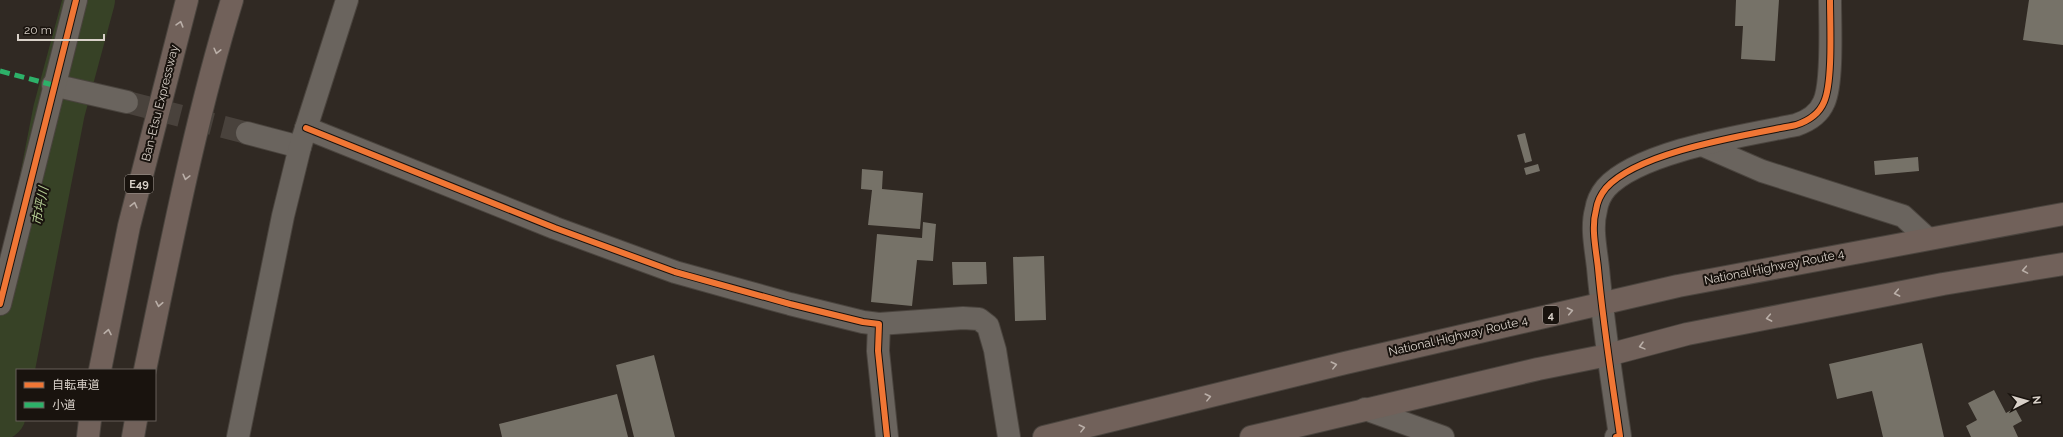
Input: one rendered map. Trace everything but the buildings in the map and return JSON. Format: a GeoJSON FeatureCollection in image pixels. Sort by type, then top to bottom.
{"type":"FeatureCollection","features":[{"type":"Feature","properties":{"kind":"highway","name":"Ban-Etsu Expressway"},"geometry":{"type":"LineString","coordinates":[[100,369],[129,226],[187,0]]}},
{"type":"Feature","properties":{"kind":"highway"},"geometry":{"type":"LineString","coordinates":[[145,369],[175,225],[218,45],[232,0]]}},
{"type":"Feature","properties":{"kind":"highway","name":"National Highway Route 4"},"geometry":{"type":"LineString","coordinates":[[1044,437],[1352,361],[1678,286],[1927,238],[2063,214]]}},
{"type":"Feature","properties":{"kind":"highway"},"geometry":{"type":"LineString","coordinates":[[1251,437],[1538,369],[1608,355],[1688,334],[1943,284],[2063,264]]}},
{"type":"Feature","properties":{"kind":"highway"},"geometry":{"type":"LineString","coordinates":[[88,437],[90,421]]}},
{"type":"Feature","properties":{"kind":"highway"},"geometry":{"type":"LineString","coordinates":[[133,437],[136,421]]}},
{"type":"Feature","properties":{"kind":"street"},"geometry":{"type":"LineString","coordinates":[[0,304],[53,85],[76,0]]}},
{"type":"Feature","properties":{"kind":"street"},"geometry":{"type":"LineString","coordinates":[[238,437],[283,216],[303,138],[347,0]]}},
{"type":"Feature","properties":{"kind":"street"},"geometry":{"type":"LineString","coordinates":[[1616,437],[1620,436],[1601,304],[1594,231],[1595,210],[1604,190],[1620,176],[1640,165],[1679,151],[1702,145],[1796,125],[1805,122],[1819,111],[1824,102],[1829,82],[1830,0]]}},
{"type":"Feature","properties":{"kind":"street"},"geometry":{"type":"LineString","coordinates":[[53,85],[127,102]]}},
{"type":"Feature","properties":{"kind":"street"},"geometry":{"type":"LineString","coordinates":[[247,133],[303,138],[674,272],[776,300],[863,322],[879,324],[964,318],[979,319],[988,326],[995,350],[1009,437]]}},
{"type":"Feature","properties":{"kind":"street"},"geometry":{"type":"LineString","coordinates":[[1702,145],[1762,171],[1903,216],[1927,238]]}},
{"type":"Feature","properties":{"kind":"street"},"geometry":{"type":"LineString","coordinates":[[879,324],[878,350],[887,437]]}},
{"type":"Feature","properties":{"kind":"street"},"geometry":{"type":"LineString","coordinates":[[1365,409],[1443,437]]}},
{"type":"Feature","properties":{"kind":"waterway","name":"市坪川"},"geometry":{"type":"LineString","coordinates":[[0,414],[59,111],[89,0]]}},
{"type":"Feature","properties":{"kind":"tunnel"},"geometry":{"type":"LineString","coordinates":[[127,102],[247,133]]}},
{"type":"Feature","properties":{"kind":"marked path"},"geometry":{"type":"LineString","coordinates":[[0,71],[53,85]]}},
{"type":"Feature","properties":{"kind":"cycle path"},"geometry":{"type":"LineString","coordinates":[[0,304],[76,0]]}},
{"type":"Feature","properties":{"kind":"cycle path"},"geometry":{"type":"LineString","coordinates":[[1616,437],[1620,436],[1595,246],[1594,224],[1597,204],[1606,188],[1622,175],[1643,164],[1668,154],[1695,146],[1796,125],[1813,116],[1824,102],[1829,81],[1830,0]]}},
{"type":"Feature","properties":{"kind":"cycle path"},"geometry":{"type":"LineString","coordinates":[[306,128],[555,228],[675,272],[790,304],[863,322],[879,324],[878,351],[887,437]]}}]}
